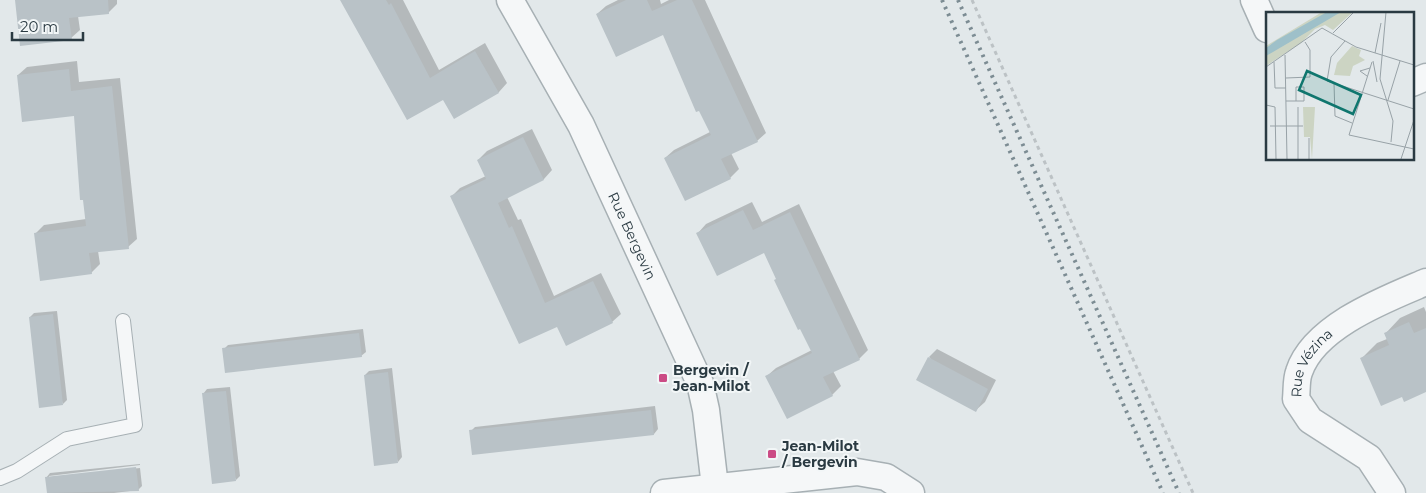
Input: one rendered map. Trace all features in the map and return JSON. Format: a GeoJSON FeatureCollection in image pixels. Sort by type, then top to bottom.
{"type":"FeatureCollection","features":[{"type":"Feature","properties":{"kind":"street","name":"Rue Bergevin"},"geometry":{"type":"LineString","coordinates":[[510,0],[581,125],[700,383],[706,410],[715,487]]}},
{"type":"Feature","properties":{"kind":"street"},"geometry":{"type":"LineString","coordinates":[[1254,0],[1266,27]]}},
{"type":"Feature","properties":{"kind":"street"},"geometry":{"type":"LineString","coordinates":[[1414,82],[1426,77]]}},
{"type":"Feature","properties":{"kind":"street","name":"Rue Vézina"},"geometry":{"type":"LineString","coordinates":[[1392,493],[1368,458],[1310,420],[1296,399],[1299,372],[1315,345],[1344,322],[1376,303],[1426,282]]}},
{"type":"Feature","properties":{"kind":"street"},"geometry":{"type":"LineString","coordinates":[[664,493],[857,472],[886,477],[904,488]]}},
{"type":"Feature","properties":{"kind":"lane"},"geometry":{"type":"LineString","coordinates":[[0,478],[17,471],[67,439],[135,425],[124,321]]}},
{"type":"Feature","properties":{"kind":"path"},"geometry":{"type":"LineString","coordinates":[[972,0],[1193,493]]}},
{"type":"Feature","properties":{"kind":"building"},"geometry":{"type":"Polygon","coordinates":[[[15,0],[108,0],[109,14],[69,18],[72,40],[20,46],[15,0]]]}},
{"type":"Feature","properties":{"kind":"building"},"geometry":{"type":"Polygon","coordinates":[[[340,0],[386,0],[389,5],[391,3],[430,78],[475,51],[499,93],[454,119],[443,100],[407,120],[340,0]]]}},
{"type":"Feature","properties":{"kind":"building"},"geometry":{"type":"Polygon","coordinates":[[[626,0],[647,0],[652,11],[677,0],[692,0],[758,142],[721,159],[731,179],[685,201],[664,158],[711,135],[699,111],[696,112],[663,35],[616,57],[596,14],[626,0]]]}},
{"type":"Feature","properties":{"kind":"building"},"geometry":{"type":"Polygon","coordinates":[[[69,69],[71,91],[112,86],[129,249],[89,253],[92,274],[40,281],[34,233],[86,226],[83,200],[80,200],[74,116],[22,122],[17,75],[69,69]]]}},
{"type":"Feature","properties":{"kind":"building"},"geometry":{"type":"Polygon","coordinates":[[[523,137],[544,180],[498,203],[509,228],[512,226],[545,303],[593,281],[613,323],[566,346],[557,327],[519,344],[450,196],[486,179],[477,160],[523,137]]]}},
{"type":"Feature","properties":{"kind":"building"},"geometry":{"type":"Polygon","coordinates":[[[743,210],[753,230],[790,212],[860,360],[823,377],[833,396],[787,419],[765,376],[812,353],[800,329],[798,330],[774,280],[776,279],[764,253],[717,276],[696,233],[743,210]]]}},
{"type":"Feature","properties":{"kind":"building"},"geometry":{"type":"Polygon","coordinates":[[[53,314],[63,405],[39,408],[29,317],[53,314]]]}},
{"type":"Feature","properties":{"kind":"building"},"geometry":{"type":"Polygon","coordinates":[[[1409,322],[1414,333],[1426,328],[1426,392],[1404,402],[1402,397],[1381,406],[1360,358],[1389,345],[1384,333],[1409,322]]]}},
{"type":"Feature","properties":{"kind":"building"},"geometry":{"type":"Polygon","coordinates":[[[359,333],[362,357],[225,373],[222,348],[359,333]]]}},
{"type":"Feature","properties":{"kind":"building"},"geometry":{"type":"Polygon","coordinates":[[[928,357],[988,389],[976,412],[916,380],[928,357]]]}},
{"type":"Feature","properties":{"kind":"building"},"geometry":{"type":"Polygon","coordinates":[[[388,372],[398,463],[374,466],[364,375],[388,372]]]}},
{"type":"Feature","properties":{"kind":"building"},"geometry":{"type":"Polygon","coordinates":[[[226,391],[236,481],[212,484],[202,393],[226,391]]]}},
{"type":"Feature","properties":{"kind":"building"},"geometry":{"type":"Polygon","coordinates":[[[651,410],[654,435],[472,455],[469,430],[651,410]]]}},
{"type":"Feature","properties":{"kind":"building"},"geometry":{"type":"Polygon","coordinates":[[[136,467],[139,491],[47,493],[45,477],[136,467]]]}},
{"type":"Feature","properties":{"kind":"railway"},"geometry":{"type":"LineString","coordinates":[[942,0],[1163,493]]}},
{"type":"Feature","properties":{"kind":"railway"},"geometry":{"type":"LineString","coordinates":[[958,0],[1179,493]]}},
{"type":"Feature","properties":{"kind":"place","name":"Bergevin / Jean-Milot"},"geometry":{"type":"Point","coordinates":[663,378]}},
{"type":"Feature","properties":{"kind":"place","name":"Jean-Milot / Bergevin"},"geometry":{"type":"Point","coordinates":[772,454]}}]}
